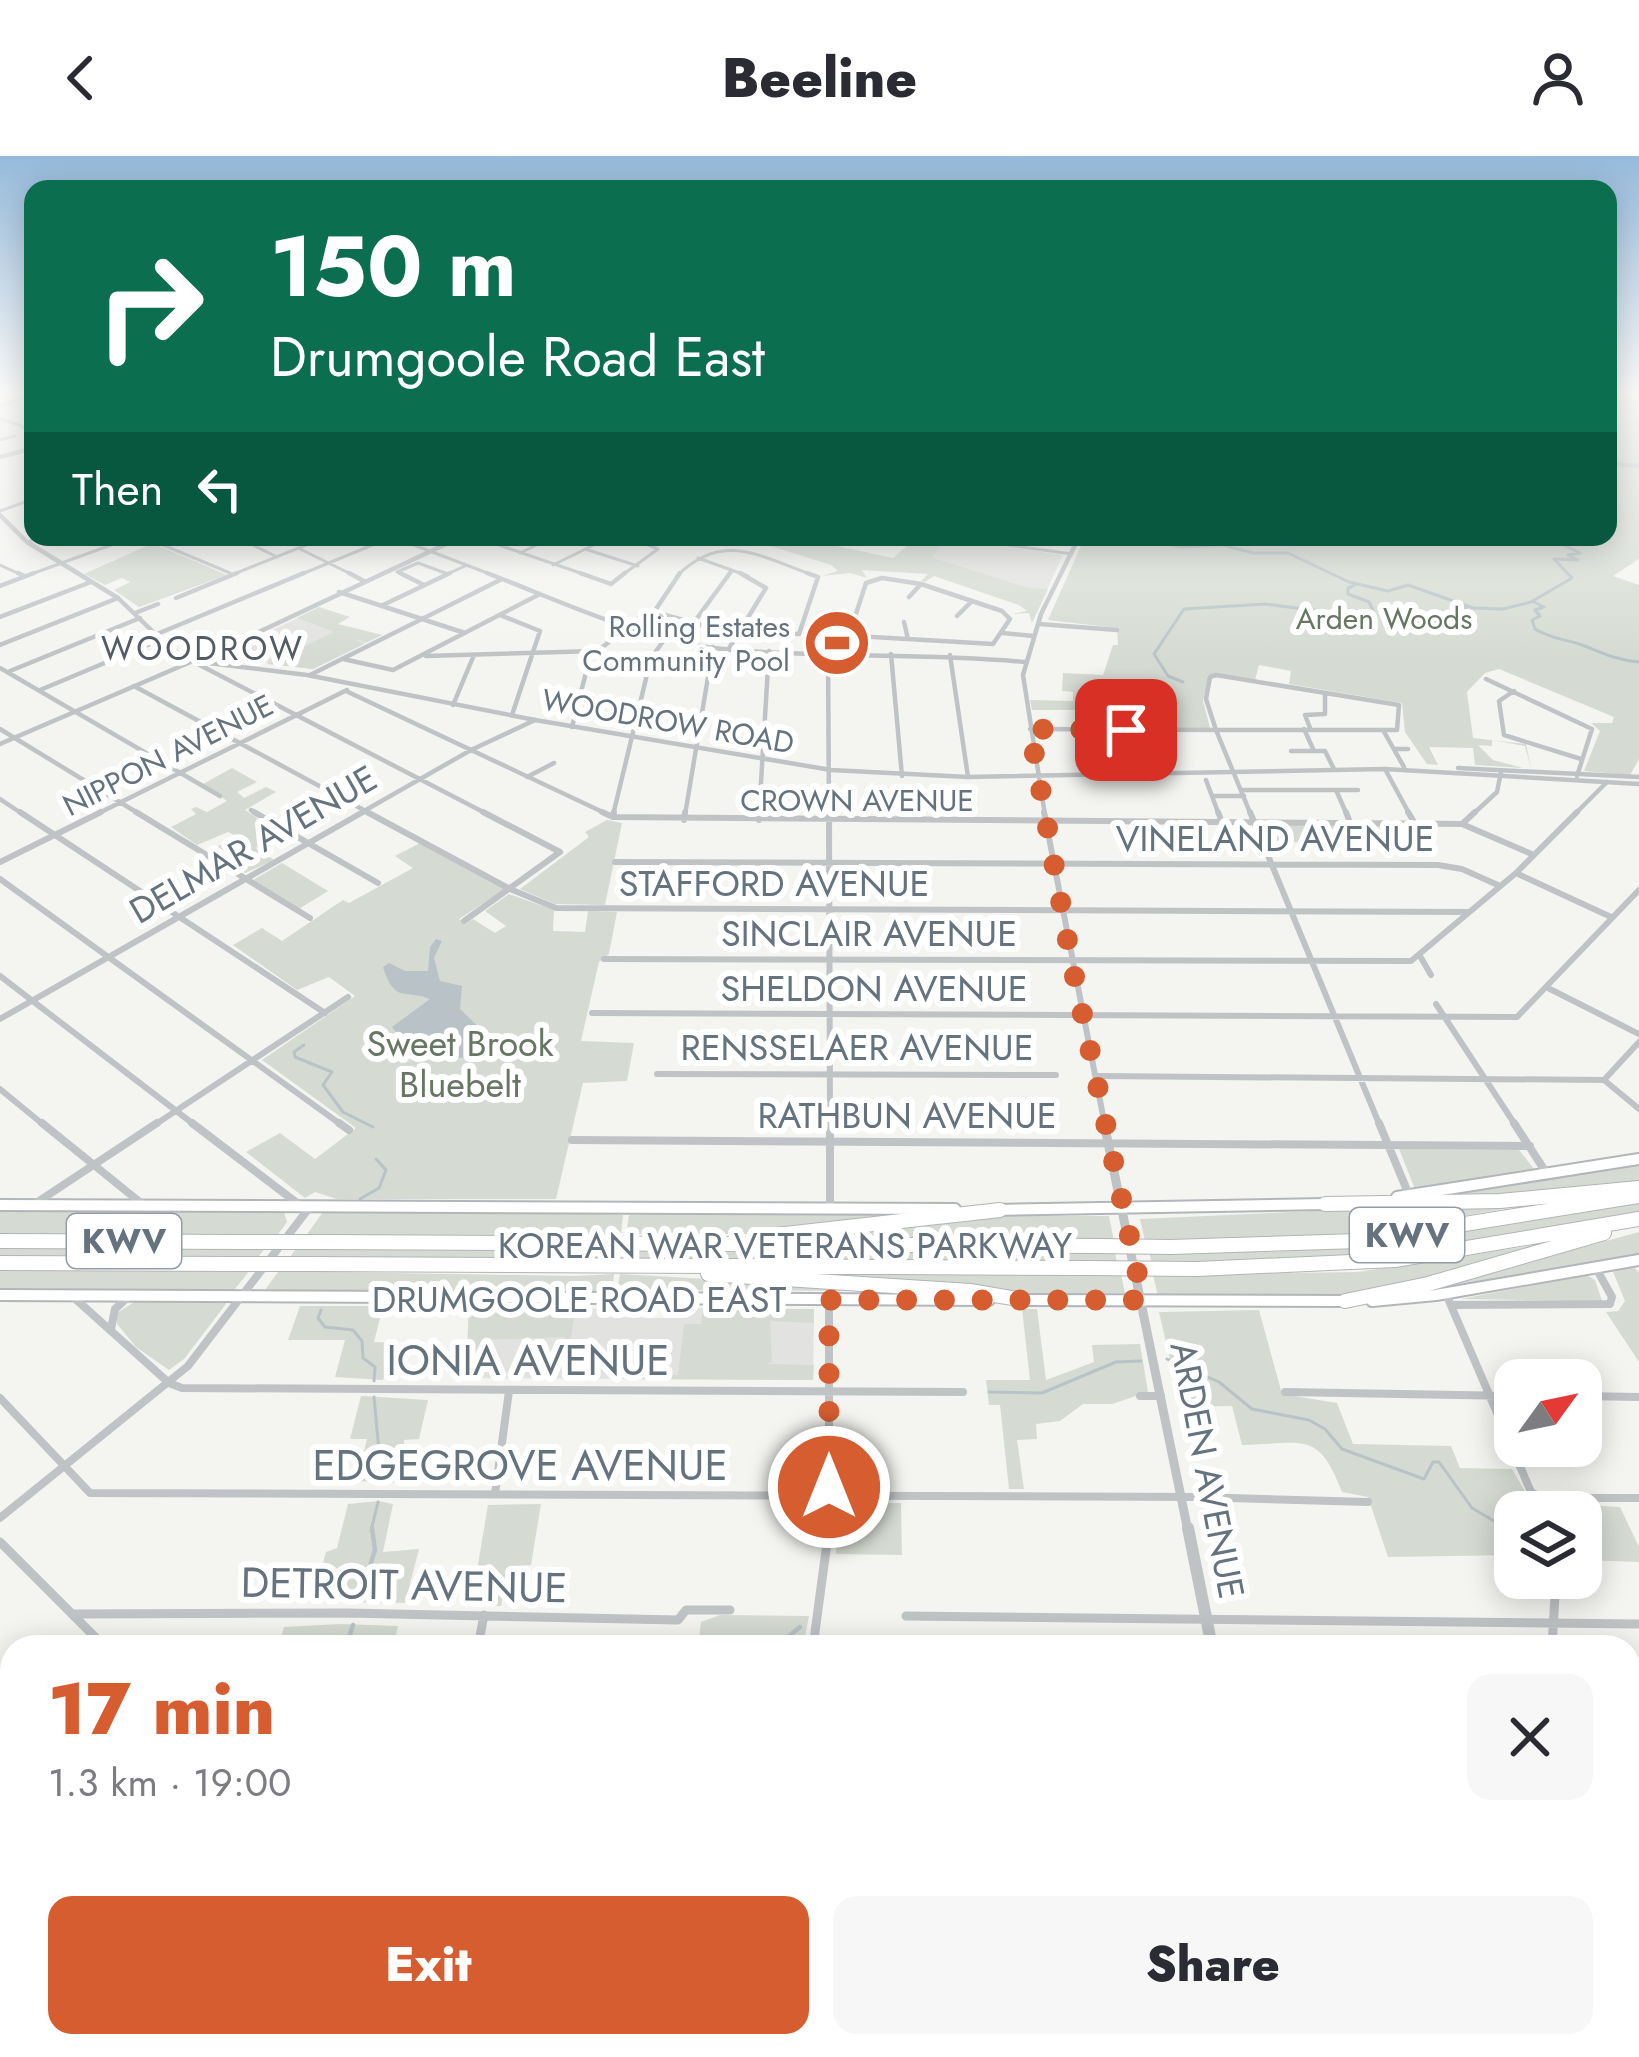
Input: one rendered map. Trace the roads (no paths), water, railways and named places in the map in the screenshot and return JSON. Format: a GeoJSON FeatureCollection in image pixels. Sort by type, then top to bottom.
{"type":"FeatureCollection","features":[{"type":"Feature","properties":{"kind":"highway"},"geometry":{"type":"LineString","coordinates":[[1325,1204],[1500,1201],[1639,1192]]}},
{"type":"Feature","properties":{"kind":"highway","name":"KOREAN WAR VETERANS PARKWAY"},"geometry":{"type":"LineString","coordinates":[[0,1241],[1172,1247],[1359,1240],[1639,1192]]}},
{"type":"Feature","properties":{"kind":"highway"},"geometry":{"type":"LineString","coordinates":[[713,1245],[1000,1210]]}},
{"type":"Feature","properties":{"kind":"highway"},"geometry":{"type":"LineString","coordinates":[[1345,1301],[1639,1222]]}},
{"type":"Feature","properties":{"kind":"highway","name":"KOREAN WAR VETERANS PARKWAY"},"geometry":{"type":"LineString","coordinates":[[0,1263],[1197,1269],[1395,1260],[1639,1222]]}},
{"type":"Feature","properties":{"kind":"highway"},"geometry":{"type":"LineString","coordinates":[[629,1266],[1024,1300]]}},
{"type":"Feature","properties":{"kind":"main road"},"geometry":{"type":"LineString","coordinates":[[0,1205],[1124,1210],[1325,1204],[1639,1159]]}},
{"type":"Feature","properties":{"kind":"main road","name":"DRUMGOOLE ROAD EAST"},"geometry":{"type":"LineString","coordinates":[[0,1294],[1449,1299],[1637,1262]]}},
{"type":"Feature","properties":{"kind":"street"},"geometry":{"type":"LineString","coordinates":[[0,513],[2,526]]}},
{"type":"Feature","properties":{"kind":"street"},"geometry":{"type":"LineString","coordinates":[[33,546],[118,598],[159,636],[217,676],[560,852],[464,920]]}},
{"type":"Feature","properties":{"kind":"street"},"geometry":{"type":"LineString","coordinates":[[0,586],[109,546]]}},
{"type":"Feature","properties":{"kind":"street"},"geometry":{"type":"LineString","coordinates":[[166,546],[234,574]]}},
{"type":"Feature","properties":{"kind":"street"},"geometry":{"type":"LineString","coordinates":[[256,546],[277,556]]}},
{"type":"Feature","properties":{"kind":"street"},"geometry":{"type":"LineString","coordinates":[[176,598],[302,546]]}},
{"type":"Feature","properties":{"kind":"street"},"geometry":{"type":"LineString","coordinates":[[40,690],[370,546]]}},
{"type":"Feature","properties":{"kind":"street"},"geometry":{"type":"LineString","coordinates":[[414,546],[626,627],[728,650],[950,655],[1024,662]]}},
{"type":"Feature","properties":{"kind":"street"},"geometry":{"type":"LineString","coordinates":[[0,744],[441,546]]}},
{"type":"Feature","properties":{"kind":"street"},"geometry":{"type":"LineString","coordinates":[[508,546],[615,584],[658,548],[653,546]]}},
{"type":"Feature","properties":{"kind":"street"},"geometry":{"type":"LineString","coordinates":[[520,553],[534,546]]}},
{"type":"Feature","properties":{"kind":"street"},"geometry":{"type":"LineString","coordinates":[[553,565],[590,546]]}},
{"type":"Feature","properties":{"kind":"street"},"geometry":{"type":"LineString","coordinates":[[1015,546],[1072,554]]}},
{"type":"Feature","properties":{"kind":"street","name":"ARDEN AVENUE"},"geometry":{"type":"LineString","coordinates":[[1075,546],[1033,636],[1024,662],[1023,695],[1071,960],[1210,1635]]}},
{"type":"Feature","properties":{"kind":"street"},"geometry":{"type":"LineString","coordinates":[[736,547],[818,577],[799,634],[739,634],[653,611],[676,578],[698,558],[715,549],[736,547]]}},
{"type":"Feature","properties":{"kind":"street"},"geometry":{"type":"LineString","coordinates":[[298,548],[364,581]]}},
{"type":"Feature","properties":{"kind":"street"},"geometry":{"type":"LineString","coordinates":[[585,548],[638,566]]}},
{"type":"Feature","properties":{"kind":"street"},"geometry":{"type":"LineString","coordinates":[[698,558],[758,580],[766,588],[734,648],[728,650]]}},
{"type":"Feature","properties":{"kind":"street"},"geometry":{"type":"LineString","coordinates":[[424,585],[397,573],[419,563],[448,574]]}},
{"type":"Feature","properties":{"kind":"street"},"geometry":{"type":"LineString","coordinates":[[0,565],[25,576]]}},
{"type":"Feature","properties":{"kind":"street"},"geometry":{"type":"LineString","coordinates":[[381,606],[465,566]]}},
{"type":"Feature","properties":{"kind":"street"},"geometry":{"type":"LineString","coordinates":[[692,625],[732,571]]}},
{"type":"Feature","properties":{"kind":"street"},"geometry":{"type":"LineString","coordinates":[[310,675],[501,580]]}},
{"type":"Feature","properties":{"kind":"street"},"geometry":{"type":"LineString","coordinates":[[868,580],[921,584],[972,601],[1009,616],[993,644],[864,638],[850,629],[868,580]]}},
{"type":"Feature","properties":{"kind":"street"},"geometry":{"type":"LineString","coordinates":[[0,617],[91,582]]}},
{"type":"Feature","properties":{"kind":"street"},"geometry":{"type":"LineString","coordinates":[[910,597],[921,584]]}},
{"type":"Feature","properties":{"kind":"street"},"geometry":{"type":"LineString","coordinates":[[339,592],[465,633]]}},
{"type":"Feature","properties":{"kind":"street"},"geometry":{"type":"LineString","coordinates":[[343,659],[387,670],[398,668],[540,594]]}},
{"type":"Feature","properties":{"kind":"street"},"geometry":{"type":"LineString","coordinates":[[0,645],[118,598]]}},
{"type":"Feature","properties":{"kind":"street"},"geometry":{"type":"LineString","coordinates":[[957,616],[972,601]]}},
{"type":"Feature","properties":{"kind":"street"},"geometry":{"type":"LineString","coordinates":[[7,672],[158,604]]}},
{"type":"Feature","properties":{"kind":"street"},"geometry":{"type":"LineString","coordinates":[[572,727],[596,651],[644,614]]}},
{"type":"Feature","properties":{"kind":"street"},"geometry":{"type":"LineString","coordinates":[[500,615],[540,632],[512,715]]}},
{"type":"Feature","properties":{"kind":"street"},"geometry":{"type":"LineString","coordinates":[[904,622],[908,639]]}},
{"type":"Feature","properties":{"kind":"street"},"geometry":{"type":"LineString","coordinates":[[1039,624],[1117,630]]}},
{"type":"Feature","properties":{"kind":"street"},"geometry":{"type":"LineString","coordinates":[[1003,632],[1033,636]]}},
{"type":"Feature","properties":{"kind":"street"},"geometry":{"type":"LineString","coordinates":[[613,817],[651,658],[668,636]]}},
{"type":"Feature","properties":{"kind":"street"},"geometry":{"type":"LineString","coordinates":[[684,820],[713,647]]}},
{"type":"Feature","properties":{"kind":"street"},"geometry":{"type":"LineString","coordinates":[[422,656],[596,651]]}},
{"type":"Feature","properties":{"kind":"street"},"geometry":{"type":"LineString","coordinates":[[759,820],[769,651]]}},
{"type":"Feature","properties":{"kind":"street"},"geometry":{"type":"LineString","coordinates":[[828,652],[830,1209]]}},
{"type":"Feature","properties":{"kind":"street"},"geometry":{"type":"LineString","coordinates":[[891,654],[902,776]]}},
{"type":"Feature","properties":{"kind":"street"},"geometry":{"type":"LineString","coordinates":[[453,705],[474,655]]}},
{"type":"Feature","properties":{"kind":"street"},"geometry":{"type":"LineString","coordinates":[[950,655],[968,777]]}},
{"type":"Feature","properties":{"kind":"street","name":"WOODROW ROAD"},"geometry":{"type":"LineString","coordinates":[[192,661],[310,675],[572,727],[831,770],[968,777],[1334,769],[1501,772]]}},
{"type":"Feature","properties":{"kind":"street"},"geometry":{"type":"LineString","coordinates":[[217,676],[219,670],[233,666]]}},
{"type":"Feature","properties":{"kind":"street"},"geometry":{"type":"LineString","coordinates":[[0,668],[220,796]]}},
{"type":"Feature","properties":{"kind":"street"},"geometry":{"type":"LineString","coordinates":[[1030,729],[1216,730],[1307,729],[1397,730],[1399,705],[1212,675],[1207,699],[1216,730],[1409,1195]]}},
{"type":"Feature","properties":{"kind":"street"},"geometry":{"type":"LineString","coordinates":[[1486,679],[1592,729],[1577,777]]}},
{"type":"Feature","properties":{"kind":"street","name":"STAFFORD AVENUE"},"geometry":{"type":"LineString","coordinates":[[134,686],[510,889],[556,908],[1469,912]]}},
{"type":"Feature","properties":{"kind":"street","name":"NIPPON AVENUE"},"geometry":{"type":"LineString","coordinates":[[0,862],[356,686]]}},
{"type":"Feature","properties":{"kind":"street","name":"CROWN AVENUE"},"geometry":{"type":"LineString","coordinates":[[346,691],[613,817],[1414,822],[1462,824],[1534,855]]}},
{"type":"Feature","properties":{"kind":"street"},"geometry":{"type":"LineString","coordinates":[[1514,691],[1499,701],[1504,734],[1581,759]]}},
{"type":"Feature","properties":{"kind":"street"},"geometry":{"type":"LineString","coordinates":[[1314,751],[1304,715],[1325,714],[1325,693]]}},
{"type":"Feature","properties":{"kind":"street","name":"DELMAR AVENUE"},"geometry":{"type":"LineString","coordinates":[[0,1019],[471,751],[535,720]]}},
{"type":"Feature","properties":{"kind":"street"},"geometry":{"type":"LineString","coordinates":[[0,729],[310,918]]}},
{"type":"Feature","properties":{"kind":"street"},"geometry":{"type":"LineString","coordinates":[[1383,730],[1404,767]]}},
{"type":"Feature","properties":{"kind":"street"},"geometry":{"type":"LineString","coordinates":[[1394,749],[1408,749]]}},
{"type":"Feature","properties":{"kind":"street"},"geometry":{"type":"LineString","coordinates":[[1291,751],[1325,751],[1334,769]]}},
{"type":"Feature","properties":{"kind":"street"},"geometry":{"type":"LineString","coordinates":[[527,777],[554,763]]}},
{"type":"Feature","properties":{"kind":"street"},"geometry":{"type":"LineString","coordinates":[[1385,769],[1414,822]]}},
{"type":"Feature","properties":{"kind":"street","name":"WOODROW ROAD"},"geometry":{"type":"LineString","coordinates":[[1385,769],[1639,780]]}},
{"type":"Feature","properties":{"kind":"street"},"geometry":{"type":"LineString","coordinates":[[1462,824],[1497,792],[1501,772]]}},
{"type":"Feature","properties":{"kind":"street","name":"WOODROW ROAD"},"geometry":{"type":"LineString","coordinates":[[1577,777],[1639,780]]}},
{"type":"Feature","properties":{"kind":"street"},"geometry":{"type":"LineString","coordinates":[[1206,780],[1222,822]]}},
{"type":"Feature","properties":{"kind":"street"},"geometry":{"type":"LineString","coordinates":[[1431,975],[1420,956],[1516,873],[1607,782]]}},
{"type":"Feature","properties":{"kind":"street"},"geometry":{"type":"LineString","coordinates":[[1336,790],[1350,821]]}},
{"type":"Feature","properties":{"kind":"street"},"geometry":{"type":"LineString","coordinates":[[1212,796],[1358,790]]}},
{"type":"Feature","properties":{"kind":"street"},"geometry":{"type":"LineString","coordinates":[[0,799],[326,1012]]}},
{"type":"Feature","properties":{"kind":"street"},"geometry":{"type":"LineString","coordinates":[[251,810],[378,883]]}},
{"type":"Feature","properties":{"kind":"street","name":"VINELAND AVENUE"},"geometry":{"type":"LineString","coordinates":[[614,862],[1445,866],[1500,886]]}},
{"type":"Feature","properties":{"kind":"street"},"geometry":{"type":"LineString","coordinates":[[1516,873],[1611,917]]}},
{"type":"Feature","properties":{"kind":"street"},"geometry":{"type":"LineString","coordinates":[[0,879],[349,1130]]}},
{"type":"Feature","properties":{"kind":"street","name":"SHELDON AVENUE"},"geometry":{"type":"LineString","coordinates":[[592,1013],[1517,1017],[1639,890]]}},
{"type":"Feature","properties":{"kind":"street","name":"SINCLAIR AVENUE"},"geometry":{"type":"LineString","coordinates":[[604,959],[1312,963],[1407,962],[1420,956]]}},
{"type":"Feature","properties":{"kind":"street"},"geometry":{"type":"LineString","coordinates":[[0,976],[295,1202],[311,1208],[198,1356],[0,1518]]}},
{"type":"Feature","properties":{"kind":"street"},"geometry":{"type":"LineString","coordinates":[[1546,987],[1639,1038],[1604,1080]]}},
{"type":"Feature","properties":{"kind":"street"},"geometry":{"type":"LineString","coordinates":[[33,1205],[348,998]]}},
{"type":"Feature","properties":{"kind":"street"},"geometry":{"type":"LineString","coordinates":[[1436,1004],[1547,1174]]}},
{"type":"Feature","properties":{"kind":"street","name":"RENSSELAER AVENUE"},"geometry":{"type":"LineString","coordinates":[[657,1074],[1057,1075]]}},
{"type":"Feature","properties":{"kind":"street"},"geometry":{"type":"LineString","coordinates":[[1096,1076],[1604,1080],[1639,1109]]}},
{"type":"Feature","properties":{"kind":"street"},"geometry":{"type":"LineString","coordinates":[[0,1089],[144,1205]]}},
{"type":"Feature","properties":{"kind":"street","name":"RATHBUN AVENUE"},"geometry":{"type":"LineString","coordinates":[[572,1140],[1530,1145]]}},
{"type":"Feature","properties":{"kind":"street"},"geometry":{"type":"LineString","coordinates":[[1595,1268],[1612,1297],[1610,1304],[1449,1299],[1534,1495],[1639,1498]]}},
{"type":"Feature","properties":{"kind":"street"},"geometry":{"type":"LineString","coordinates":[[70,1295],[169,1383]]}},
{"type":"Feature","properties":{"kind":"street"},"geometry":{"type":"LineString","coordinates":[[112,1332],[112,1315],[131,1295]]}},
{"type":"Feature","properties":{"kind":"street"},"geometry":{"type":"LineString","coordinates":[[815,1635],[829,1497],[829,1300]]}},
{"type":"Feature","properties":{"kind":"street","name":"IONIA AVENUE"},"geometry":{"type":"LineString","coordinates":[[169,1383],[182,1388],[963,1392]]}},
{"type":"Feature","properties":{"kind":"street"},"geometry":{"type":"LineString","coordinates":[[495,1494],[509,1390]]}},
{"type":"Feature","properties":{"kind":"street"},"geometry":{"type":"LineString","coordinates":[[1285,1391],[1494,1395]]}},
{"type":"Feature","properties":{"kind":"street"},"geometry":{"type":"LineString","coordinates":[[1140,1396],[1162,1396]]}},
{"type":"Feature","properties":{"kind":"street"},"geometry":{"type":"LineString","coordinates":[[1602,1396],[1639,1397]]}},
{"type":"Feature","properties":{"kind":"street","name":"EDGEGROVE AVENUE"},"geometry":{"type":"LineString","coordinates":[[0,1398],[90,1493],[1183,1497],[1368,1502]]}},
{"type":"Feature","properties":{"kind":"street"},"geometry":{"type":"LineString","coordinates":[[0,1542],[93,1635]]}},
{"type":"Feature","properties":{"kind":"street"},"geometry":{"type":"LineString","coordinates":[[1554,1635],[1556,1599]]}},
{"type":"Feature","properties":{"kind":"street","name":"DETROIT AVENUE"},"geometry":{"type":"LineString","coordinates":[[73,1614],[678,1620],[686,1610],[730,1610]]}},
{"type":"Feature","properties":{"kind":"street"},"geometry":{"type":"LineString","coordinates":[[480,1635],[484,1615]]}},
{"type":"Feature","properties":{"kind":"street"},"geometry":{"type":"LineString","coordinates":[[906,1616],[1639,1624]]}},
{"type":"Feature","properties":{"kind":"waterway"},"geometry":{"type":"LineString","coordinates":[[1176,546],[1202,546]]}},
{"type":"Feature","properties":{"kind":"waterway"},"geometry":{"type":"LineString","coordinates":[[1227,546],[1253,553],[1288,553],[1349,582],[1388,591],[1408,585],[1473,608],[1503,609],[1531,602],[1572,578],[1554,559],[1578,560],[1568,555],[1580,553],[1566,546]]}},
{"type":"Feature","properties":{"kind":"waterway"},"geometry":{"type":"LineString","coordinates":[[1183,682],[1168,676],[1154,654],[1184,609],[1265,604],[1336,613],[1373,610],[1369,602],[1348,594],[1348,588],[1355,585]]}},
{"type":"Feature","properties":{"kind":"waterway"},"geometry":{"type":"LineString","coordinates":[[1534,602],[1544,607],[1535,610],[1540,616],[1532,620],[1535,629],[1639,662]]}},
{"type":"Feature","properties":{"kind":"waterway"},"geometry":{"type":"LineString","coordinates":[[1434,621],[1440,613],[1466,608]]}},
{"type":"Feature","properties":{"kind":"waterway"},"geometry":{"type":"LineString","coordinates":[[304,1045],[294,1052],[295,1057],[332,1072],[323,1085],[343,1112],[373,1127]]}},
{"type":"Feature","properties":{"kind":"waterway"},"geometry":{"type":"LineString","coordinates":[[360,1199],[379,1188],[386,1170],[376,1159]]}},
{"type":"Feature","properties":{"kind":"waterway"},"geometry":{"type":"LineString","coordinates":[[321,1310],[318,1318],[325,1327],[353,1330],[362,1341],[363,1358],[375,1367],[374,1381]]}},
{"type":"Feature","properties":{"kind":"waterway"},"geometry":{"type":"LineString","coordinates":[[1167,1359],[1219,1382],[1252,1409],[1309,1420],[1325,1429],[1342,1449],[1424,1479],[1433,1462],[1439,1462],[1472,1508],[1494,1521]]}},
{"type":"Feature","properties":{"kind":"waterway"},"geometry":{"type":"LineString","coordinates":[[989,1392],[1042,1393],[1116,1362],[1141,1361]]}},
{"type":"Feature","properties":{"kind":"waterway"},"geometry":{"type":"LineString","coordinates":[[374,1397],[382,1484]]}},
{"type":"Feature","properties":{"kind":"waterway"},"geometry":{"type":"LineString","coordinates":[[371,1531],[378,1502]]}},
{"type":"Feature","properties":{"kind":"waterway"},"geometry":{"type":"LineString","coordinates":[[359,1601],[375,1550],[372,1528]]}},
{"type":"Feature","properties":{"kind":"waterway"},"geometry":{"type":"LineString","coordinates":[[350,1635],[353,1625]]}},
{"type":"Feature","properties":{"kind":"waterway"},"geometry":{"type":"LineString","coordinates":[[790,1635],[800,1627]]}},
{"type":"Feature","properties":{"kind":"place","name":"Rolling Estates Community Pool"},"geometry":{"type":"Point","coordinates":[837,643]}},
{"type":"Feature","properties":{"kind":"district","name":"WOODROW"},"geometry":{"type":"Point","coordinates":[203,648]}},
{"type":"Feature","properties":{"kind":"park label","name":"Arden Woods"},"geometry":{"type":"Point","coordinates":[1384,618]}},
{"type":"Feature","properties":{"kind":"park label","name":"Sweet Brook Bluebelt"},"geometry":{"type":"Point","coordinates":[460,1064]}}]}
